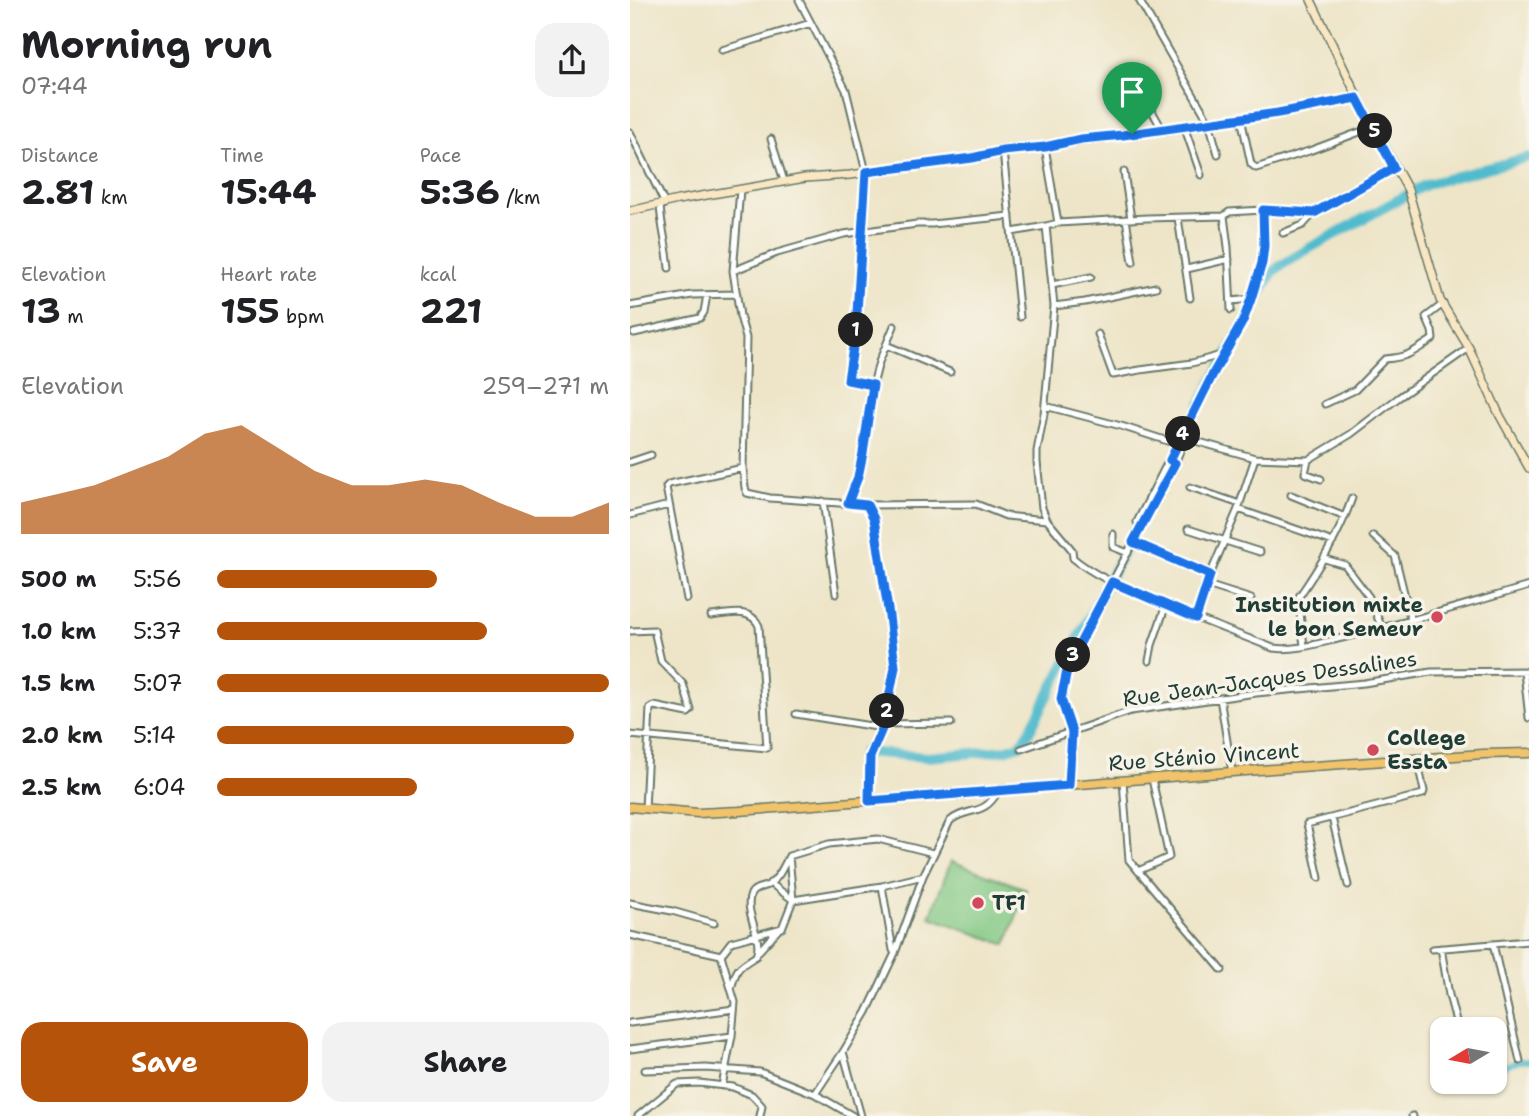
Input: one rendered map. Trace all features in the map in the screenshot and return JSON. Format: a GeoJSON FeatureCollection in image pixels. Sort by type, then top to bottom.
{"type":"FeatureCollection","features":[{"type":"Feature","properties":{"kind":"main road","name":"Rue Sténio Vincent"},"geometry":{"type":"LineString","coordinates":[[630,807],[698,813],[1232,772],[1529,753]]}},
{"type":"Feature","properties":{"kind":"street"},"geometry":{"type":"LineString","coordinates":[[799,0],[846,90],[866,172],[856,328],[848,380],[873,385]]}},
{"type":"Feature","properties":{"kind":"street"},"geometry":{"type":"LineString","coordinates":[[1139,0],[1209,122],[1218,154]]}},
{"type":"Feature","properties":{"kind":"street"},"geometry":{"type":"LineString","coordinates":[[1311,0],[1357,98],[1409,193],[1443,304],[1469,348],[1499,414],[1529,468]]}},
{"type":"Feature","properties":{"kind":"street"},"geometry":{"type":"LineString","coordinates":[[722,50],[811,23]]}},
{"type":"Feature","properties":{"kind":"street"},"geometry":{"type":"LineString","coordinates":[[1133,78],[1162,129]]}},
{"type":"Feature","properties":{"kind":"street"},"geometry":{"type":"LineString","coordinates":[[630,211],[785,181],[972,158],[1003,151],[1241,118],[1357,98]]}},
{"type":"Feature","properties":{"kind":"street"},"geometry":{"type":"LineString","coordinates":[[1241,118],[1251,164],[1256,167],[1373,127]]}},
{"type":"Feature","properties":{"kind":"street"},"geometry":{"type":"LineString","coordinates":[[1184,126],[1201,175]]}},
{"type":"Feature","properties":{"kind":"street"},"geometry":{"type":"LineString","coordinates":[[630,132],[662,204],[661,223],[667,243],[669,268]]}},
{"type":"Feature","properties":{"kind":"street"},"geometry":{"type":"LineString","coordinates":[[771,139],[785,181]]}},
{"type":"Feature","properties":{"kind":"street"},"geometry":{"type":"LineString","coordinates":[[1045,147],[1058,223]]}},
{"type":"Feature","properties":{"kind":"street"},"geometry":{"type":"LineString","coordinates":[[1003,151],[1020,317]]}},
{"type":"Feature","properties":{"kind":"street"},"geometry":{"type":"LineString","coordinates":[[1283,233],[1303,225],[1314,213],[1394,168]]}},
{"type":"Feature","properties":{"kind":"street"},"geometry":{"type":"LineString","coordinates":[[1124,172],[1133,262]]}},
{"type":"Feature","properties":{"kind":"street"},"geometry":{"type":"LineString","coordinates":[[740,190],[733,271],[746,338],[743,468],[747,493],[770,498],[867,505],[976,504],[1006,516],[1047,520]]}},
{"type":"Feature","properties":{"kind":"street"},"geometry":{"type":"LineString","coordinates":[[1012,232],[1058,223],[1224,216],[1229,212],[1263,210],[1314,213]]}},
{"type":"Feature","properties":{"kind":"street"},"geometry":{"type":"LineString","coordinates":[[1069,785],[1072,732],[1061,699],[1068,666],[1243,321],[1262,263],[1263,210]]}},
{"type":"Feature","properties":{"kind":"street"},"geometry":{"type":"LineString","coordinates":[[733,271],[776,253],[844,234],[917,223],[932,225],[1010,216]]}},
{"type":"Feature","properties":{"kind":"street"},"geometry":{"type":"LineString","coordinates":[[1224,216],[1231,310]]}},
{"type":"Feature","properties":{"kind":"street"},"geometry":{"type":"LineString","coordinates":[[1178,218],[1190,298]]}},
{"type":"Feature","properties":{"kind":"street"},"geometry":{"type":"LineString","coordinates":[[1046,226],[1054,306],[1045,406],[1037,451],[1042,508],[1047,520],[1072,550],[1073,558],[1086,569],[1166,606],[1273,648],[1283,649],[1410,621],[1529,586]]}},
{"type":"Feature","properties":{"kind":"street"},"geometry":{"type":"LineString","coordinates":[[1187,269],[1229,259]]}},
{"type":"Feature","properties":{"kind":"street"},"geometry":{"type":"LineString","coordinates":[[1052,285],[1091,277]]}},
{"type":"Feature","properties":{"kind":"street"},"geometry":{"type":"LineString","coordinates":[[1054,306],[1156,287]]}},
{"type":"Feature","properties":{"kind":"street"},"geometry":{"type":"LineString","coordinates":[[630,306],[692,295],[737,295]]}},
{"type":"Feature","properties":{"kind":"street"},"geometry":{"type":"LineString","coordinates":[[634,333],[700,318],[708,295]]}},
{"type":"Feature","properties":{"kind":"street"},"geometry":{"type":"LineString","coordinates":[[1231,301],[1251,299]]}},
{"type":"Feature","properties":{"kind":"street"},"geometry":{"type":"LineString","coordinates":[[1325,404],[1355,390],[1385,359],[1408,356],[1433,339],[1426,317],[1443,304]]}},
{"type":"Feature","properties":{"kind":"street"},"geometry":{"type":"LineString","coordinates":[[848,503],[858,477],[873,385],[894,326]]}},
{"type":"Feature","properties":{"kind":"street"},"geometry":{"type":"LineString","coordinates":[[1098,334],[1113,375],[1192,363],[1224,354]]}},
{"type":"Feature","properties":{"kind":"street"},"geometry":{"type":"LineString","coordinates":[[886,345],[950,372]]}},
{"type":"Feature","properties":{"kind":"street"},"geometry":{"type":"LineString","coordinates":[[1181,445],[1185,439],[1255,458],[1308,460],[1351,434],[1469,348]]}},
{"type":"Feature","properties":{"kind":"street"},"geometry":{"type":"LineString","coordinates":[[1045,406],[1181,445]]}},
{"type":"Feature","properties":{"kind":"street"},"geometry":{"type":"LineString","coordinates":[[630,462],[651,455]]}},
{"type":"Feature","properties":{"kind":"street"},"geometry":{"type":"LineString","coordinates":[[1196,618],[1206,584],[1239,506],[1255,458]]}},
{"type":"Feature","properties":{"kind":"street"},"geometry":{"type":"LineString","coordinates":[[1308,460],[1305,473],[1321,479]]}},
{"type":"Feature","properties":{"kind":"street"},"geometry":{"type":"LineString","coordinates":[[1137,522],[1173,461]]}},
{"type":"Feature","properties":{"kind":"street"},"geometry":{"type":"LineString","coordinates":[[687,599],[666,486],[743,468]]}},
{"type":"Feature","properties":{"kind":"street"},"geometry":{"type":"LineString","coordinates":[[1191,487],[1333,542]]}},
{"type":"Feature","properties":{"kind":"street"},"geometry":{"type":"LineString","coordinates":[[1291,495],[1345,517]]}},
{"type":"Feature","properties":{"kind":"street"},"geometry":{"type":"LineString","coordinates":[[1304,646],[1298,598],[1325,559],[1352,499]]}},
{"type":"Feature","properties":{"kind":"street"},"geometry":{"type":"LineString","coordinates":[[823,501],[836,594]]}},
{"type":"Feature","properties":{"kind":"street"},"geometry":{"type":"LineString","coordinates":[[630,515],[669,505]]}},
{"type":"Feature","properties":{"kind":"street"},"geometry":{"type":"LineString","coordinates":[[867,505],[874,519],[895,667],[883,726],[870,757],[869,801]]}},
{"type":"Feature","properties":{"kind":"street"},"geometry":{"type":"LineString","coordinates":[[1188,529],[1260,552]]}},
{"type":"Feature","properties":{"kind":"street"},"geometry":{"type":"LineString","coordinates":[[1113,534],[1113,547],[1126,552]]}},
{"type":"Feature","properties":{"kind":"street"},"geometry":{"type":"LineString","coordinates":[[1373,536],[1395,556],[1410,621]]}},
{"type":"Feature","properties":{"kind":"street"},"geometry":{"type":"LineString","coordinates":[[1133,542],[1210,575]]}},
{"type":"Feature","properties":{"kind":"street"},"geometry":{"type":"LineString","coordinates":[[1325,559],[1345,565],[1369,597],[1382,628]]}},
{"type":"Feature","properties":{"kind":"street"},"geometry":{"type":"LineString","coordinates":[[1206,584],[1251,599]]}},
{"type":"Feature","properties":{"kind":"street"},"geometry":{"type":"LineString","coordinates":[[1149,661],[1166,606]]}},
{"type":"Feature","properties":{"kind":"street"},"geometry":{"type":"LineString","coordinates":[[630,735],[767,748],[760,626],[754,617],[740,612],[712,616]]}},
{"type":"Feature","properties":{"kind":"street"},"geometry":{"type":"LineString","coordinates":[[630,631],[654,630],[661,661],[683,684],[691,710],[688,713],[652,706],[645,809]]}},
{"type":"Feature","properties":{"kind":"street","name":"Rue Jean-Jacques Dessalines"},"geometry":{"type":"LineString","coordinates":[[1021,749],[1131,711],[1256,693],[1364,683],[1432,672],[1526,672]]}},
{"type":"Feature","properties":{"kind":"street"},"geometry":{"type":"LineString","coordinates":[[1526,672],[1529,718]]}},
{"type":"Feature","properties":{"kind":"street"},"geometry":{"type":"LineString","coordinates":[[1220,698],[1232,772]]}},
{"type":"Feature","properties":{"kind":"street"},"geometry":{"type":"LineString","coordinates":[[796,714],[883,726],[951,723]]}},
{"type":"Feature","properties":{"kind":"street"},"geometry":{"type":"LineString","coordinates":[[1319,878],[1307,826],[1423,794],[1418,759]]}},
{"type":"Feature","properties":{"kind":"street"},"geometry":{"type":"LineString","coordinates":[[1138,871],[1169,857],[1152,779]]}},
{"type":"Feature","properties":{"kind":"street"},"geometry":{"type":"LineString","coordinates":[[1123,781],[1129,860],[1222,970]]}},
{"type":"Feature","properties":{"kind":"street"},"geometry":{"type":"LineString","coordinates":[[814,1094],[844,1052],[867,1012],[895,953],[933,853],[952,818],[985,807],[998,791]]}},
{"type":"Feature","properties":{"kind":"street"},"geometry":{"type":"LineString","coordinates":[[1332,818],[1348,885]]}},
{"type":"Feature","properties":{"kind":"street"},"geometry":{"type":"LineString","coordinates":[[758,952],[750,908],[751,894],[781,873],[789,856],[829,844],[878,839],[933,853]]}},
{"type":"Feature","properties":{"kind":"street"},"geometry":{"type":"LineString","coordinates":[[731,990],[741,964],[756,956],[782,928],[793,900],[789,856]]}},
{"type":"Feature","properties":{"kind":"street"},"geometry":{"type":"LineString","coordinates":[[770,883],[793,900],[882,886],[923,876]]}},
{"type":"Feature","properties":{"kind":"street"},"geometry":{"type":"LineString","coordinates":[[882,886],[892,950],[895,953]]}},
{"type":"Feature","properties":{"kind":"street"},"geometry":{"type":"LineString","coordinates":[[630,903],[713,923]]}},
{"type":"Feature","properties":{"kind":"street"},"geometry":{"type":"LineString","coordinates":[[720,955],[732,942],[778,930]]}},
{"type":"Feature","properties":{"kind":"street"},"geometry":{"type":"LineString","coordinates":[[630,935],[720,955]]}},
{"type":"Feature","properties":{"kind":"street"},"geometry":{"type":"LineString","coordinates":[[1432,948],[1529,941]]}},
{"type":"Feature","properties":{"kind":"street"},"geometry":{"type":"LineString","coordinates":[[1493,944],[1520,1061]]}},
{"type":"Feature","properties":{"kind":"street"},"geometry":{"type":"LineString","coordinates":[[1441,948],[1455,1017]]}},
{"type":"Feature","properties":{"kind":"street"},"geometry":{"type":"LineString","coordinates":[[720,955],[735,1002],[722,1086]]}},
{"type":"Feature","properties":{"kind":"street"},"geometry":{"type":"LineString","coordinates":[[630,1023],[734,1009]]}},
{"type":"Feature","properties":{"kind":"street"},"geometry":{"type":"LineString","coordinates":[[630,1048],[732,1035]]}},
{"type":"Feature","properties":{"kind":"street"},"geometry":{"type":"LineString","coordinates":[[844,1052],[861,1116]]}},
{"type":"Feature","properties":{"kind":"street"},"geometry":{"type":"LineString","coordinates":[[645,1070],[706,1068],[760,1072],[814,1094],[853,1116]]}},
{"type":"Feature","properties":{"kind":"street"},"geometry":{"type":"LineString","coordinates":[[638,1116],[677,1084],[699,1083],[733,1087],[752,1095],[762,1106],[760,1116]]}},
{"type":"Feature","properties":{"kind":"green space","name":"TF1"},"geometry":{"type":"Polygon","coordinates":[[[951,861],[1026,889],[1006,945],[930,917],[951,861]]]}},
{"type":"Feature","properties":{"kind":"waterway"},"geometry":{"type":"LineString","coordinates":[[1200,405],[1272,273],[1280,266],[1427,184],[1529,157]]}},
{"type":"Feature","properties":{"kind":"waterway"},"geometry":{"type":"LineString","coordinates":[[863,752],[928,757],[1005,750],[1020,745],[1143,512]]}},
{"type":"Feature","properties":{"kind":"waterway"},"geometry":{"type":"LineString","coordinates":[[1507,1066],[1529,1061]]}},
{"type":"Feature","properties":{"kind":"place","name":"Institution mixte le bon Semeur"},"geometry":{"type":"Point","coordinates":[1437,617]}},
{"type":"Feature","properties":{"kind":"place","name":"College Essta"},"geometry":{"type":"Point","coordinates":[1373,750]}},
{"type":"Feature","properties":{"kind":"place","name":"TF1"},"geometry":{"type":"Point","coordinates":[978,903]}},
{"type":"Feature","properties":{"kind":"route"},"geometry":{"type":"LineString","coordinates":[[1357,98],[1394,168],[1314,213],[1263,210],[1262,263],[1243,321],[1170,460],[1175,463],[1133,542],[1210,575],[1196,618],[1112,582],[1068,666],[1061,699],[1072,732],[1069,785],[869,801],[870,757],[884,724],[895,667],[874,519],[867,505],[848,503],[858,477],[873,385],[848,380],[856,328],[866,172],[1045,147],[1081,139],[1132,134],[1278,113],[1357,98]]}}]}
